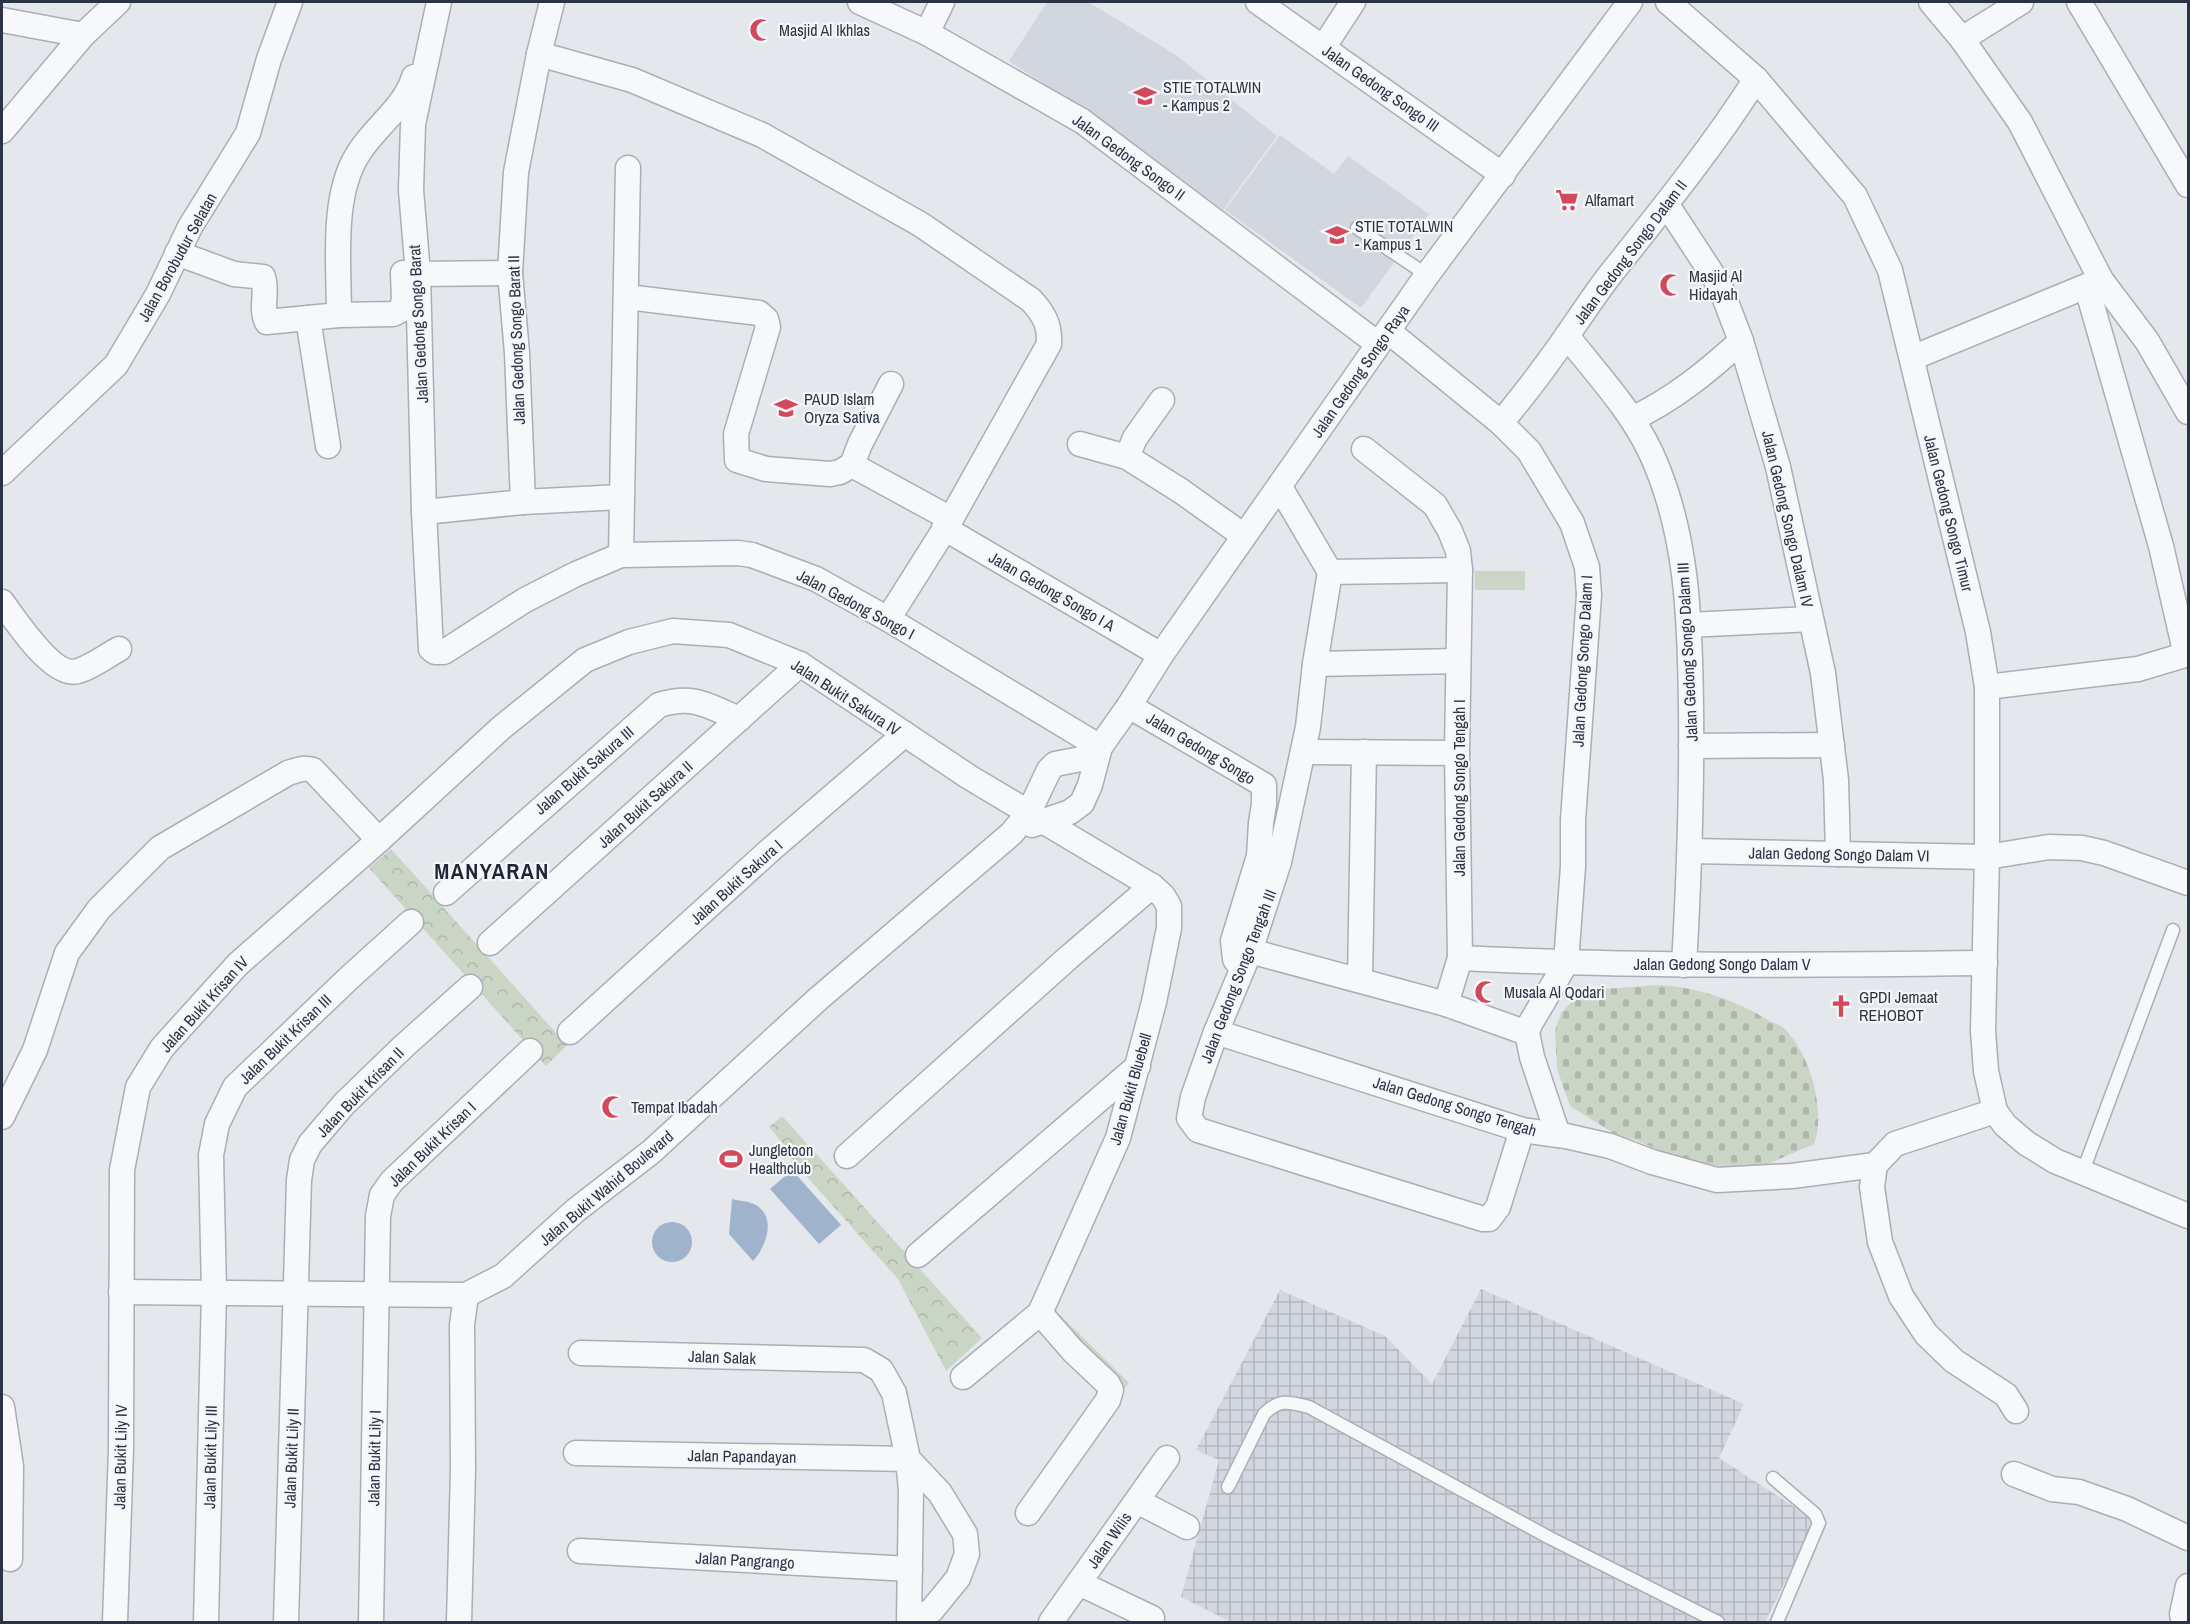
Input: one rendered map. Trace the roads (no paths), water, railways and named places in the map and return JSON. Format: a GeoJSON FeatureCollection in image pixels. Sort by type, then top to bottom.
{"type":"FeatureCollection","features":[{"type":"Feature","properties":{"kind":"street"},"geometry":{"type":"LineString","coordinates":[[2,131],[83,35],[118,2]]}},
{"type":"Feature","properties":{"kind":"street","name":"Jalan Borobudur Selatan"},"geometry":{"type":"LineString","coordinates":[[2,473],[83,399],[116,365],[158,294],[190,227],[248,133],[269,60],[290,2]]}},
{"type":"Feature","properties":{"kind":"street"},"geometry":{"type":"LineString","coordinates":[[339,315],[340,209],[344,181],[358,153],[402,102],[410,88],[429,2]]}},
{"type":"Feature","properties":{"kind":"street","name":"Jalan Gedong Songo Barat"},"geometry":{"type":"LineString","coordinates":[[431,649],[424,513],[418,274],[411,190],[413,124],[439,2]]}},
{"type":"Feature","properties":{"kind":"street","name":"Jalan Gedong Songo Barat II"},"geometry":{"type":"LineString","coordinates":[[523,502],[517,353],[510,273],[516,172],[539,54],[552,2]]}},
{"type":"Feature","properties":{"kind":"street","name":"Jalan Gedong Songo II"},"geometry":{"type":"LineString","coordinates":[[860,2],[927,33],[1082,121],[1383,338]]}},
{"type":"Feature","properties":{"kind":"street"},"geometry":{"type":"LineString","coordinates":[[927,33],[942,2]]}},
{"type":"Feature","properties":{"kind":"street","name":"Jalan Gedong Songo III"},"geometry":{"type":"LineString","coordinates":[[1258,2],[1503,175]]}},
{"type":"Feature","properties":{"kind":"street"},"geometry":{"type":"LineString","coordinates":[[1323,48],[1353,2]]}},
{"type":"Feature","properties":{"kind":"street","name":"Jalan Gedong Songo Raya"},"geometry":{"type":"LineString","coordinates":[[1100,747],[1161,655],[1427,275],[1630,2]]}},
{"type":"Feature","properties":{"kind":"street","name":"Jalan Gedong Songo Timur"},"geometry":{"type":"LineString","coordinates":[[1668,2],[1756,79],[1855,196],[1890,270],[1978,632],[1988,687],[1983,1031],[1986,1071],[1995,1111],[2005,1125],[2025,1143],[2055,1161],[2188,1216]]}},
{"type":"Feature","properties":{"kind":"street"},"geometry":{"type":"LineString","coordinates":[[1931,2],[1962,39],[2020,122],[2094,284],[2187,654],[2138,669],[1988,687]]}},
{"type":"Feature","properties":{"kind":"street"},"geometry":{"type":"LineString","coordinates":[[1962,39],[2020,2]]}},
{"type":"Feature","properties":{"kind":"street"},"geometry":{"type":"LineString","coordinates":[[2079,2],[2188,185]]}},
{"type":"Feature","properties":{"kind":"street"},"geometry":{"type":"LineString","coordinates":[[2,20],[83,35]]}},
{"type":"Feature","properties":{"kind":"street"},"geometry":{"type":"LineString","coordinates":[[539,54],[632,80],[762,135],[920,224],[1031,300],[1044,314],[1050,331],[1049,344],[947,523],[888,619]]}},
{"type":"Feature","properties":{"kind":"street","name":"Jalan Gedong Songo Dalam II"},"geometry":{"type":"LineString","coordinates":[[1501,423],[1609,277],[1667,205],[1693,166],[1732,117],[1756,79]]}},
{"type":"Feature","properties":{"kind":"street"},"geometry":{"type":"LineString","coordinates":[[621,555],[628,168]]}},
{"type":"Feature","properties":{"kind":"street","name":"Jalan Gedong Songo Dalam IV"},"geometry":{"type":"LineString","coordinates":[[1667,205],[1720,286],[1741,341],[1778,467],[1823,673],[1838,808],[1838,854]]}},
{"type":"Feature","properties":{"kind":"street"},"geometry":{"type":"LineString","coordinates":[[177,252],[224,272],[256,276],[264,280],[265,321],[339,315],[393,314],[400,310],[404,300],[404,255],[406,247],[414,238]]}},
{"type":"Feature","properties":{"kind":"street"},"geometry":{"type":"LineString","coordinates":[[418,274],[510,273]]}},
{"type":"Feature","properties":{"kind":"street"},"geometry":{"type":"LineString","coordinates":[[1912,358],[2094,284]]}},
{"type":"Feature","properties":{"kind":"street"},"geometry":{"type":"LineString","coordinates":[[2094,284],[2147,340],[2188,412]]}},
{"type":"Feature","properties":{"kind":"street"},"geometry":{"type":"LineString","coordinates":[[627,297],[759,313],[766,320],[768,327],[736,434],[737,460],[765,469],[830,474],[840,472],[852,465],[860,444],[891,384]]}},
{"type":"Feature","properties":{"kind":"street"},"geometry":{"type":"LineString","coordinates":[[309,318],[327,446]]}},
{"type":"Feature","properties":{"kind":"street","name":"Jalan Gedong Songo Dalam III"},"geometry":{"type":"LineString","coordinates":[[1567,336],[1632,419],[1651,453],[1672,506],[1683,563],[1689,625],[1691,746],[1691,851],[1684,966]]}},
{"type":"Feature","properties":{"kind":"street","name":"Jalan Gedong Songo Dalam I"},"geometry":{"type":"LineString","coordinates":[[1383,338],[1501,423],[1529,451],[1572,523],[1587,567],[1589,595],[1573,820],[1573,866],[1566,963]]}},
{"type":"Feature","properties":{"kind":"street"},"geometry":{"type":"LineString","coordinates":[[1632,419],[1686,389],[1741,341]]}},
{"type":"Feature","properties":{"kind":"street"},"geometry":{"type":"LineString","coordinates":[[1127,457],[1135,438],[1162,400]]}},
{"type":"Feature","properties":{"kind":"street"},"geometry":{"type":"LineString","coordinates":[[1080,444],[1127,457],[1181,491],[1244,536]]}},
{"type":"Feature","properties":{"kind":"street","name":"Jalan Gedong Songo Tengah I"},"geometry":{"type":"LineString","coordinates":[[1364,449],[1435,505],[1458,551],[1460,570],[1458,661],[1460,958],[1446,1004]]}},
{"type":"Feature","properties":{"kind":"street","name":"Jalan Gedong Songo I A"},"geometry":{"type":"LineString","coordinates":[[852,465],[1161,655]]}},
{"type":"Feature","properties":{"kind":"street"},"geometry":{"type":"LineString","coordinates":[[1280,487],[1330,572],[1460,570]]}},
{"type":"Feature","properties":{"kind":"street"},"geometry":{"type":"LineString","coordinates":[[424,513],[523,502],[621,496]]}},
{"type":"Feature","properties":{"kind":"street","name":"Jalan Gedong Songo I"},"geometry":{"type":"LineString","coordinates":[[431,649],[435,652],[444,652],[525,600],[576,574],[621,555],[738,553],[752,555],[816,579],[888,619],[1100,747]]}},
{"type":"Feature","properties":{"kind":"street","name":"Jalan Gedong Songo Tengah III"},"geometry":{"type":"LineString","coordinates":[[1330,572],[1304,752],[1279,862],[1246,960],[1216,1032],[1193,1097],[1189,1118],[1198,1130],[1483,1219],[1489,1219],[1498,1207],[1522,1130]]}},
{"type":"Feature","properties":{"kind":"street"},"geometry":{"type":"LineString","coordinates":[[2,602],[43,655],[64,670],[76,672],[119,649]]}},
{"type":"Feature","properties":{"kind":"street"},"geometry":{"type":"LineString","coordinates":[[1689,625],[1811,618]]}},
{"type":"Feature","properties":{"kind":"street","name":"Jalan Bukit Sakura IV"},"geometry":{"type":"LineString","coordinates":[[379,840],[501,728],[585,660],[629,642],[673,632],[729,635],[801,664],[969,777],[1035,816]]}},
{"type":"Feature","properties":{"kind":"street"},"geometry":{"type":"LineString","coordinates":[[1315,664],[1458,661]]}},
{"type":"Feature","properties":{"kind":"street","name":"Jalan Bukit Sakura II"},"geometry":{"type":"LineString","coordinates":[[490,943],[801,664]]}},
{"type":"Feature","properties":{"kind":"street","name":"Jalan Bukit Sakura III"},"geometry":{"type":"LineString","coordinates":[[446,893],[659,705],[676,699],[694,700],[739,719]]}},
{"type":"Feature","properties":{"kind":"street","name":"Jalan Gedong Songo"},"geometry":{"type":"LineString","coordinates":[[1129,706],[1264,785],[1259,856],[1233,941],[1235,959],[1246,960]]}},
{"type":"Feature","properties":{"kind":"street","name":"Jalan Bukit Sakura I"},"geometry":{"type":"LineString","coordinates":[[570,1032],[768,852],[905,734]]}},
{"type":"Feature","properties":{"kind":"street"},"geometry":{"type":"LineString","coordinates":[[1691,746],[1832,745]]}},
{"type":"Feature","properties":{"kind":"street"},"geometry":{"type":"LineString","coordinates":[[1035,816],[1070,812],[1082,803],[1090,785],[1100,747]]}},
{"type":"Feature","properties":{"kind":"street","name":"Jalan Bukit Wahid Boulevard"},"geometry":{"type":"LineString","coordinates":[[466,1295],[503,1276],[576,1210],[651,1152],[818,999],[1012,833],[1035,816],[1049,770],[1055,764],[1081,759],[1100,747]]}},
{"type":"Feature","properties":{"kind":"street"},"geometry":{"type":"LineString","coordinates":[[1304,752],[1458,753]]}},
{"type":"Feature","properties":{"kind":"street"},"geometry":{"type":"LineString","coordinates":[[1360,980],[1364,752]]}},
{"type":"Feature","properties":{"kind":"street"},"geometry":{"type":"LineString","coordinates":[[2,1117],[35,1050],[67,952],[99,909],[160,848],[288,773],[308,768],[313,770],[379,840]]}},
{"type":"Feature","properties":{"kind":"street","name":"Jalan Bukit Bluebell"},"geometry":{"type":"LineString","coordinates":[[963,1377],[1040,1313],[1118,1138],[1138,1066],[1169,928],[1168,906],[1152,886],[1035,816]]}},
{"type":"Feature","properties":{"kind":"street","name":"Jalan Bukit Krisan IV"},"geometry":{"type":"LineString","coordinates":[[121,1292],[122,1170],[138,1087],[162,1048],[238,964],[379,840]]}},
{"type":"Feature","properties":{"kind":"street","name":"Jalan Gedong Songo Dalam VI"},"geometry":{"type":"LineString","coordinates":[[1691,851],[1987,857],[2049,847],[2082,848],[2104,853],[2188,883]]}},
{"type":"Feature","properties":{"kind":"street"},"geometry":{"type":"LineString","coordinates":[[847,1156],[1069,957],[1152,886]]}},
{"type":"Feature","properties":{"kind":"street","name":"Jalan Bukit Krisan III"},"geometry":{"type":"LineString","coordinates":[[214,1292],[211,1155],[217,1124],[235,1087],[411,922]]}},
{"type":"Feature","properties":{"kind":"street","name":"Jalan Gedong Songo Dalam V"},"geometry":{"type":"LineString","coordinates":[[1460,958],[1684,966],[1985,963]]}},
{"type":"Feature","properties":{"kind":"street"},"geometry":{"type":"LineString","coordinates":[[1246,960],[1360,980],[1446,1004],[1527,1034]]}},
{"type":"Feature","properties":{"kind":"street"},"geometry":{"type":"LineString","coordinates":[[1558,1135],[1532,1057],[1527,1034],[1530,1024],[1566,963]]}},
{"type":"Feature","properties":{"kind":"street","name":"Jalan Bukit Krisan II"},"geometry":{"type":"LineString","coordinates":[[296,1293],[299,1180],[302,1160],[310,1144],[344,1104],[470,987]]}},
{"type":"Feature","properties":{"kind":"street","name":"Jalan Gedong Songo Tengah"},"geometry":{"type":"LineString","coordinates":[[1216,1032],[1522,1130],[1610,1146],[1652,1162],[1717,1180],[1792,1176],[1875,1165]]}},
{"type":"Feature","properties":{"kind":"street","name":"Jalan Bukit Krisan I"},"geometry":{"type":"LineString","coordinates":[[377,1294],[378,1216],[382,1194],[392,1181],[530,1052]]}},
{"type":"Feature","properties":{"kind":"street"},"geometry":{"type":"LineString","coordinates":[[918,1255],[1138,1066]]}},
{"type":"Feature","properties":{"kind":"street"},"geometry":{"type":"LineString","coordinates":[[1995,1111],[1895,1144],[1875,1165],[1872,1187],[1880,1242],[1901,1296],[1926,1334],[1954,1361],[2006,1395],[2016,1411]]}},
{"type":"Feature","properties":{"kind":"street"},"geometry":{"type":"LineString","coordinates":[[121,1292],[466,1295],[462,1325],[463,1470],[459,1623]]}},
{"type":"Feature","properties":{"kind":"street","name":"Jalan Bukit Lily IV"},"geometry":{"type":"LineString","coordinates":[[115,1623],[121,1449],[121,1292]]}},
{"type":"Feature","properties":{"kind":"street","name":"Jalan Bukit Lily III"},"geometry":{"type":"LineString","coordinates":[[206,1623],[214,1292]]}},
{"type":"Feature","properties":{"kind":"street","name":"Jalan Bukit Lily II"},"geometry":{"type":"LineString","coordinates":[[286,1623],[296,1293]]}},
{"type":"Feature","properties":{"kind":"street","name":"Jalan Bukit Lily I"},"geometry":{"type":"LineString","coordinates":[[371,1623],[377,1294]]}},
{"type":"Feature","properties":{"kind":"street"},"geometry":{"type":"LineString","coordinates":[[1028,1513],[1108,1400],[1111,1390],[1108,1384],[1073,1351],[1040,1313]]}},
{"type":"Feature","properties":{"kind":"street","name":"Jalan Salak"},"geometry":{"type":"LineString","coordinates":[[581,1353],[864,1360],[881,1370],[894,1393],[908,1459]]}},
{"type":"Feature","properties":{"kind":"street"},"geometry":{"type":"LineString","coordinates":[[2,1407],[10,1559]]}},
{"type":"Feature","properties":{"kind":"street","name":"Jalan Papandayan"},"geometry":{"type":"LineString","coordinates":[[576,1453],[908,1459]]}},
{"type":"Feature","properties":{"kind":"street","name":"Jalan Wilis"},"geometry":{"type":"LineString","coordinates":[[1051,1623],[1167,1458]]}},
{"type":"Feature","properties":{"kind":"street"},"geometry":{"type":"LineString","coordinates":[[908,1459],[911,1491],[911,1623]]}},
{"type":"Feature","properties":{"kind":"street"},"geometry":{"type":"LineString","coordinates":[[908,1459],[940,1493],[953,1511],[966,1534],[967,1554],[958,1578],[932,1610],[911,1623]]}},
{"type":"Feature","properties":{"kind":"street"},"geometry":{"type":"LineString","coordinates":[[2014,1474],[2052,1490],[2079,1492],[2127,1509],[2188,1538]]}},
{"type":"Feature","properties":{"kind":"street"},"geometry":{"type":"LineString","coordinates":[[1137,1501],[1187,1527]]}},
{"type":"Feature","properties":{"kind":"street","name":"Jalan Pangrango"},"geometry":{"type":"LineString","coordinates":[[580,1551],[910,1569]]}},
{"type":"Feature","properties":{"kind":"street"},"geometry":{"type":"LineString","coordinates":[[1078,1583],[1152,1618]]}},
{"type":"Feature","properties":{"kind":"street"},"geometry":{"type":"LineString","coordinates":[[2184,1623],[2182,1614],[2188,1586]]}},
{"type":"Feature","properties":{"kind":"lane"},"geometry":{"type":"LineString","coordinates":[[1357,228],[1427,275]]}},
{"type":"Feature","properties":{"kind":"lane"},"geometry":{"type":"LineString","coordinates":[[2083,1171],[2173,930]]}},
{"type":"Feature","properties":{"kind":"lane"},"geometry":{"type":"LineString","coordinates":[[1228,1487],[1264,1414],[1272,1406],[1286,1401],[1309,1407],[1550,1538],[1718,1623]]}},
{"type":"Feature","properties":{"kind":"lane"},"geometry":{"type":"LineString","coordinates":[[1773,1478],[1815,1514],[1819,1524],[1777,1623]]}},
{"type":"Feature","properties":{"kind":"water"},"geometry":{"type":"Polygon","coordinates":[[[792,1170],[841,1225],[819,1244],[770,1189],[792,1170]]]}},
{"type":"Feature","properties":{"kind":"water"},"geometry":{"type":"Polygon","coordinates":[[[732,1199],[756,1205],[766,1217],[768,1225],[765,1241],[753,1261],[729,1234],[732,1199]]]}},
{"type":"Feature","properties":{"kind":"water"},"geometry":{"type":"Polygon","coordinates":[[[672,1222],[680,1223],[686,1228],[691,1234],[691,1250],[686,1256],[680,1261],[672,1262],[664,1261],[658,1256],[653,1250],[652,1242],[653,1234],[658,1228],[664,1223],[672,1222]]]}},
{"type":"Feature","properties":{"kind":"place","name":"Masjid Al Ikhlas"},"geometry":{"type":"Point","coordinates":[761,30]}},
{"type":"Feature","properties":{"kind":"place","name":"STIE TOTALWIN - Kampus 2"},"geometry":{"type":"Point","coordinates":[1145,96]}},
{"type":"Feature","properties":{"kind":"place","name":"Alfamart"},"geometry":{"type":"Point","coordinates":[1567,200]}},
{"type":"Feature","properties":{"kind":"place","name":"STIE TOTALWIN - Kampus 1"},"geometry":{"type":"Point","coordinates":[1337,235]}},
{"type":"Feature","properties":{"kind":"place","name":"Masjid Al Hidayah"},"geometry":{"type":"Point","coordinates":[1671,285]}},
{"type":"Feature","properties":{"kind":"place","name":"PAUD Islam Oryza Sativa"},"geometry":{"type":"Point","coordinates":[786,408]}},
{"type":"Feature","properties":{"kind":"place","name":"Musala Al Qodari"},"geometry":{"type":"Point","coordinates":[1486,992]}},
{"type":"Feature","properties":{"kind":"place","name":"GPDI Jemaat REHOBOT"},"geometry":{"type":"Point","coordinates":[1841,1006]}},
{"type":"Feature","properties":{"kind":"place","name":"Tempat Ibadah"},"geometry":{"type":"Point","coordinates":[613,1107]}},
{"type":"Feature","properties":{"kind":"place","name":"Jungletoon Healthclub"},"geometry":{"type":"Point","coordinates":[731,1159]}},
{"type":"Feature","properties":{"kind":"district","name":"MANYARAN"},"geometry":{"type":"Point","coordinates":[492,871]}}]}
